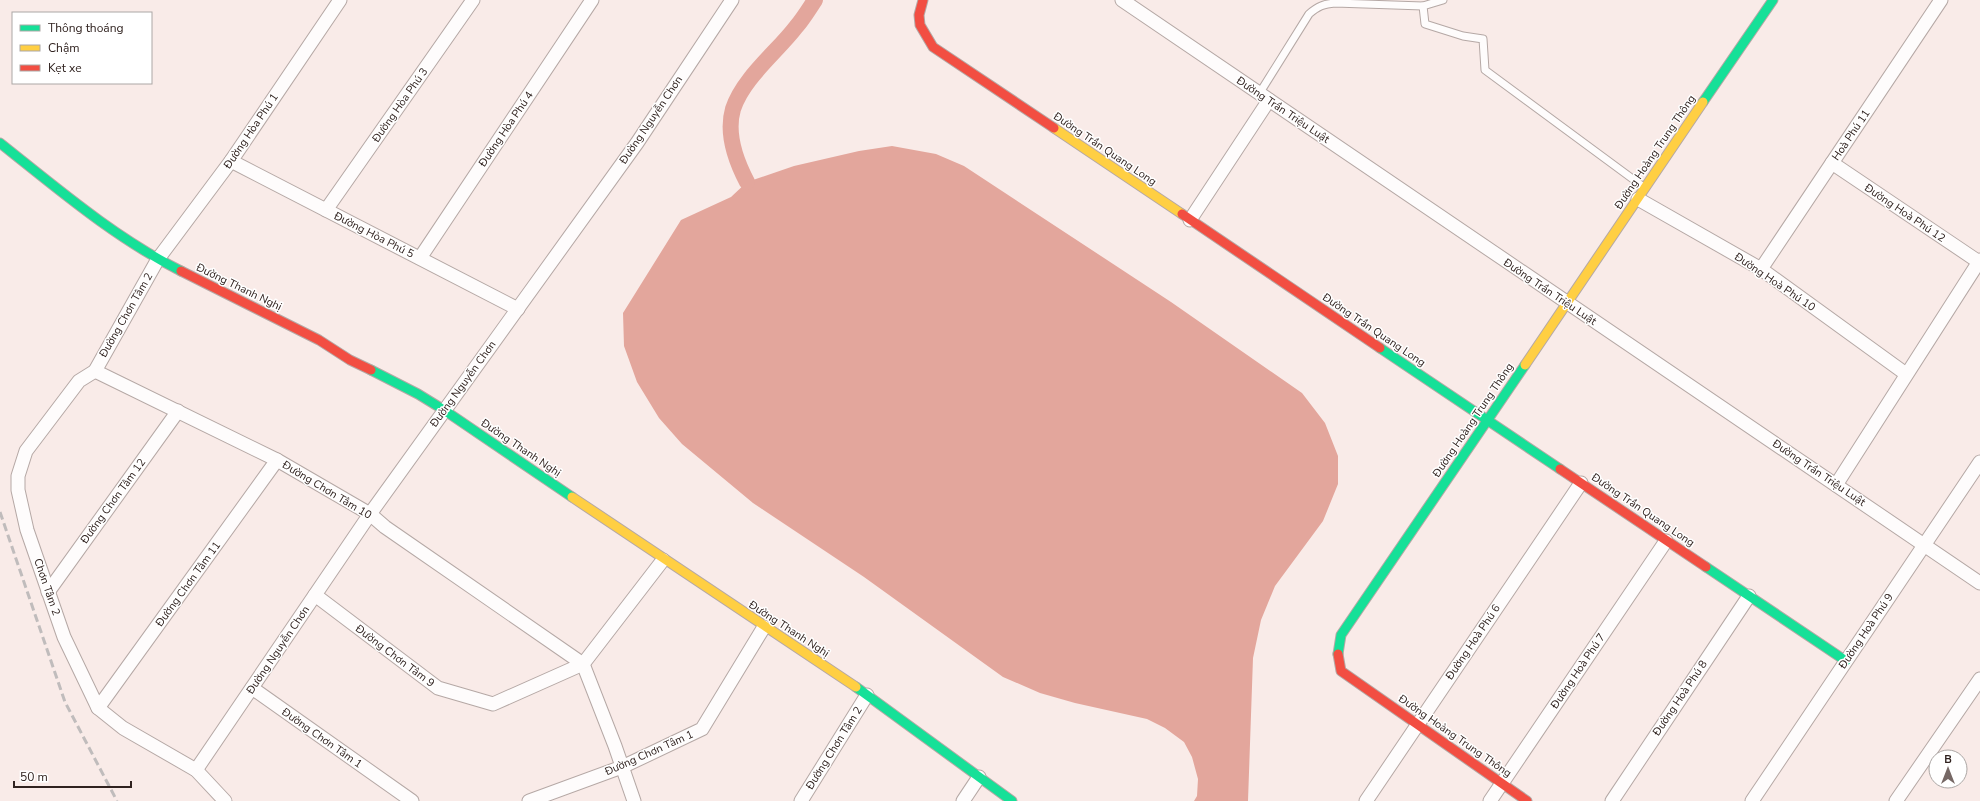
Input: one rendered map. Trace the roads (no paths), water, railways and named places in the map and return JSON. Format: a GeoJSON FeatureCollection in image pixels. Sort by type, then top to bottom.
{"type":"FeatureCollection","features":[{"type":"Feature","properties":{"kind":"street","name":"Đường Hòa Phú 1"},"geometry":{"type":"LineString","coordinates":[[158,259],[231,161],[340,0]]}},
{"type":"Feature","properties":{"kind":"street","name":"Đường Hòa Phú 3"},"geometry":{"type":"LineString","coordinates":[[326,210],[473,0]]}},
{"type":"Feature","properties":{"kind":"street","name":"Đường Hòa Phú 4"},"geometry":{"type":"LineString","coordinates":[[420,258],[592,0]]}},
{"type":"Feature","properties":{"kind":"street","name":"Đường Nguyễn Chơn"},"geometry":{"type":"LineString","coordinates":[[196,770],[370,514],[637,143],[732,0]]}},
{"type":"Feature","properties":{"kind":"street","name":"Đường Trần Quang Long"},"geometry":{"type":"LineString","coordinates":[[923,0],[919,13],[919,28],[933,47],[1846,661]]}},
{"type":"Feature","properties":{"kind":"street","name":"Đường Trần Triệu Luật"},"geometry":{"type":"LineString","coordinates":[[1122,0],[1567,304],[1925,544],[1980,583]]}},
{"type":"Feature","properties":{"kind":"street","name":"Đường Hoàng Trung Thông"},"geometry":{"type":"LineString","coordinates":[[1527,801],[1341,671],[1336,651],[1341,635],[1773,0]]}},
{"type":"Feature","properties":{"kind":"street","name":"Hoà Phú 11"},"geometry":{"type":"LineString","coordinates":[[1761,269],[1941,0]]}},
{"type":"Feature","properties":{"kind":"street"},"geometry":{"type":"LineString","coordinates":[[1190,220],[1264,97]]}},
{"type":"Feature","properties":{"kind":"street","name":"Đường Thanh Nghị"},"geometry":{"type":"LineString","coordinates":[[0,143],[81,208],[134,245],[158,259],[318,340],[350,360],[418,394],[444,410],[663,560],[867,695],[1012,801]]}},
{"type":"Feature","properties":{"kind":"street","name":"Đường Hòa Phú 5"},"geometry":{"type":"LineString","coordinates":[[231,161],[518,308]]}},
{"type":"Feature","properties":{"kind":"street","name":"Đường Hoà Phú 12"},"geometry":{"type":"LineString","coordinates":[[1832,163],[1979,261]]}},
{"type":"Feature","properties":{"kind":"street","name":"Đường Hoà Phú 10"},"geometry":{"type":"LineString","coordinates":[[1641,194],[1761,269],[1906,374]]}},
{"type":"Feature","properties":{"kind":"street","name":"Đường Chơn Tâm 2"},"geometry":{"type":"LineString","coordinates":[[95,371],[158,259]]}},
{"type":"Feature","properties":{"kind":"street"},"geometry":{"type":"LineString","coordinates":[[1836,485],[1979,261]]}},
{"type":"Feature","properties":{"kind":"street","name":"Đường Chơn Tâm 10"},"geometry":{"type":"LineString","coordinates":[[95,371],[277,460],[370,514],[391,531],[583,664]]}},
{"type":"Feature","properties":{"kind":"street","name":"Chơn Tâm 2"},"geometry":{"type":"LineString","coordinates":[[95,371],[79,380],[26,451],[18,476],[18,490],[27,530],[64,637],[98,708],[123,728],[196,770]]}},
{"type":"Feature","properties":{"kind":"street","name":"Đường Chơn Tâm 12"},"geometry":{"type":"LineString","coordinates":[[48,592],[178,411]]}},
{"type":"Feature","properties":{"kind":"street","name":"Đường Chơn Tâm 11"},"geometry":{"type":"LineString","coordinates":[[98,708],[277,460]]}},
{"type":"Feature","properties":{"kind":"street","name":"Đường Hoà Phú 9"},"geometry":{"type":"LineString","coordinates":[[1752,801],[1980,462]]}},
{"type":"Feature","properties":{"kind":"street","name":"Đường Hoà Phú 6"},"geometry":{"type":"LineString","coordinates":[[1366,801],[1581,483]]}},
{"type":"Feature","properties":{"kind":"street","name":"Đường Hoà Phú 7"},"geometry":{"type":"LineString","coordinates":[[1490,801],[1666,541]]}},
{"type":"Feature","properties":{"kind":"street","name":"Đường Chơn Tâm 9"},"geometry":{"type":"LineString","coordinates":[[315,595],[438,688],[493,704],[583,664],[663,560]]}},
{"type":"Feature","properties":{"kind":"street","name":"Đường Hoà Phú 8"},"geometry":{"type":"LineString","coordinates":[[1612,801],[1749,596]]}},
{"type":"Feature","properties":{"kind":"street","name":"Đường Chơn Tâm 1"},"geometry":{"type":"LineString","coordinates":[[529,801],[622,767],[702,730],[764,627]]}},
{"type":"Feature","properties":{"kind":"street"},"geometry":{"type":"LineString","coordinates":[[583,664],[634,801]]}},
{"type":"Feature","properties":{"kind":"street"},"geometry":{"type":"LineString","coordinates":[[1896,801],[1980,679]]}},
{"type":"Feature","properties":{"kind":"street","name":"Đường Chơn Tâm 1"},"geometry":{"type":"LineString","coordinates":[[252,688],[412,801]]}},
{"type":"Feature","properties":{"kind":"street","name":"Đường Chơn Tâm 2"},"geometry":{"type":"LineString","coordinates":[[801,801],[867,695]]}},
{"type":"Feature","properties":{"kind":"street"},"geometry":{"type":"LineString","coordinates":[[196,770],[225,801]]}},
{"type":"Feature","properties":{"kind":"street"},"geometry":{"type":"LineString","coordinates":[[963,801],[979,777]]}},
{"type":"Feature","properties":{"kind":"lane"},"geometry":{"type":"LineString","coordinates":[[1264,97],[1309,14],[1316,7],[1324,4],[1335,3],[1424,6],[1443,0]]}},
{"type":"Feature","properties":{"kind":"lane"},"geometry":{"type":"LineString","coordinates":[[1424,6],[1425,24],[1463,36],[1483,39],[1485,70],[1641,194]]}},
{"type":"Feature","properties":{"kind":"waterway"},"geometry":{"type":"LineString","coordinates":[[747,182],[739,165],[731,137],[731,118],[733,109],[744,87],[752,76],[799,24],[815,0]]}},
{"type":"Feature","properties":{"kind":"railway"},"geometry":{"type":"LineString","coordinates":[[0,512],[65,702],[117,801]]}}]}
